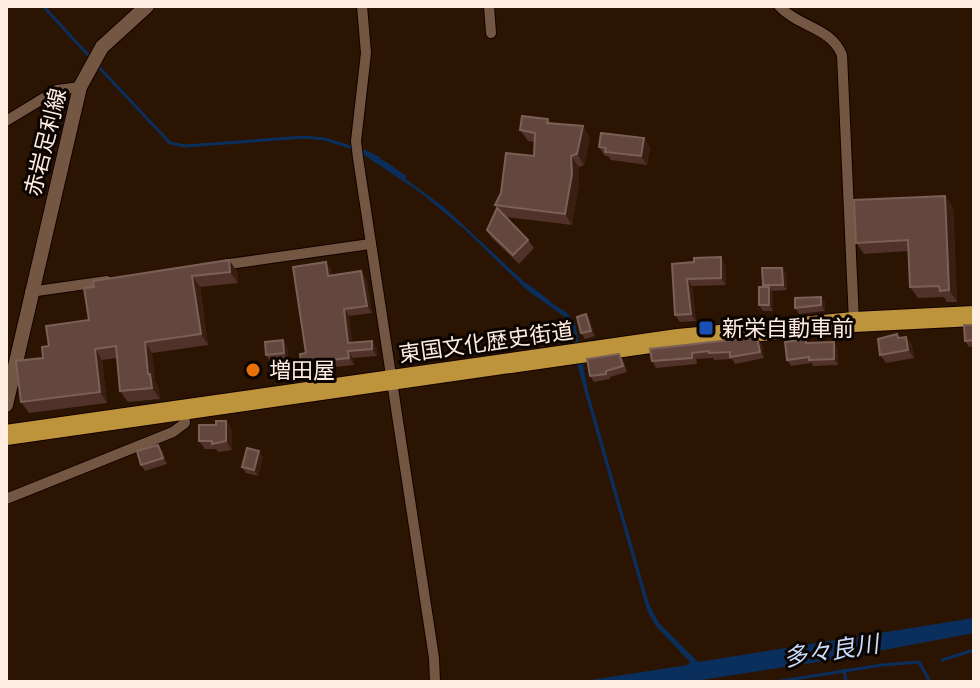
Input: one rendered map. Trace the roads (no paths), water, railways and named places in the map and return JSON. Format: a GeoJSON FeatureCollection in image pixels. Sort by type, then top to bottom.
{"type":"FeatureCollection","features":[{"type":"Feature","properties":{"kind":"highway","name":"東国文化歴史街道"},"geometry":{"type":"LineString","coordinates":[[6,435],[700,336],[854,322],[974,316]]}},
{"type":"Feature","properties":{"kind":"main road","name":"赤岩足利線"},"geometry":{"type":"LineString","coordinates":[[6,405],[80,87],[102,47],[144,7]]}},
{"type":"Feature","properties":{"kind":"street"},"geometry":{"type":"LineString","coordinates":[[362,6],[366,53],[356,141],[434,658],[435,682]]}},
{"type":"Feature","properties":{"kind":"street"},"geometry":{"type":"LineString","coordinates":[[489,6],[491,33]]}},
{"type":"Feature","properties":{"kind":"street"},"geometry":{"type":"LineString","coordinates":[[779,6],[803,23],[829,35],[842,55],[854,322]]}},
{"type":"Feature","properties":{"kind":"street"},"geometry":{"type":"LineString","coordinates":[[6,121],[57,90],[80,87]]}},
{"type":"Feature","properties":{"kind":"street"},"geometry":{"type":"LineString","coordinates":[[207,267],[370,244]]}},
{"type":"Feature","properties":{"kind":"street"},"geometry":{"type":"LineString","coordinates":[[30,292],[119,280]]}},
{"type":"Feature","properties":{"kind":"street"},"geometry":{"type":"LineString","coordinates":[[6,499],[173,432],[185,423],[184,409]]}},
{"type":"Feature","properties":{"kind":"water","name":"多々良川"},"geometry":{"type":"Polygon","coordinates":[[[361,149],[390,164],[389,167],[444,207],[537,294],[566,312],[575,323],[588,391],[649,604],[659,623],[698,662],[974,618],[974,633],[831,660],[688,682],[577,682],[688,665],[690,662],[655,625],[647,610],[576,360],[573,327],[569,320],[527,290],[464,229],[421,193],[361,153],[361,149]]]}},
{"type":"Feature","properties":{"kind":"waterway"},"geometry":{"type":"LineString","coordinates":[[43,6],[89,56]]}},
{"type":"Feature","properties":{"kind":"waterway"},"geometry":{"type":"LineString","coordinates":[[97,65],[170,143],[185,146],[304,137],[325,139],[353,148]]}},
{"type":"Feature","properties":{"kind":"waterway"},"geometry":{"type":"LineString","coordinates":[[364,151],[379,158]]}},
{"type":"Feature","properties":{"kind":"waterway"},"geometry":{"type":"LineString","coordinates":[[388,165],[405,177]]}},
{"type":"Feature","properties":{"kind":"waterway"},"geometry":{"type":"LineString","coordinates":[[527,285],[550,303]]}},
{"type":"Feature","properties":{"kind":"waterway"},"geometry":{"type":"LineString","coordinates":[[942,660],[974,650]]}},
{"type":"Feature","properties":{"kind":"waterway","name":"多々良川"},"geometry":{"type":"LineString","coordinates":[[775,682],[919,662],[930,682]]}},
{"type":"Feature","properties":{"kind":"waterway","name":"多々良川"},"geometry":{"type":"LineString","coordinates":[[844,670],[846,682]]}},
{"type":"Feature","properties":{"kind":"place","name":"新栄自動車前"},"geometry":{"type":"Point","coordinates":[706,328]}},
{"type":"Feature","properties":{"kind":"place","name":"増田屋"},"geometry":{"type":"Point","coordinates":[253,370]}}]}
